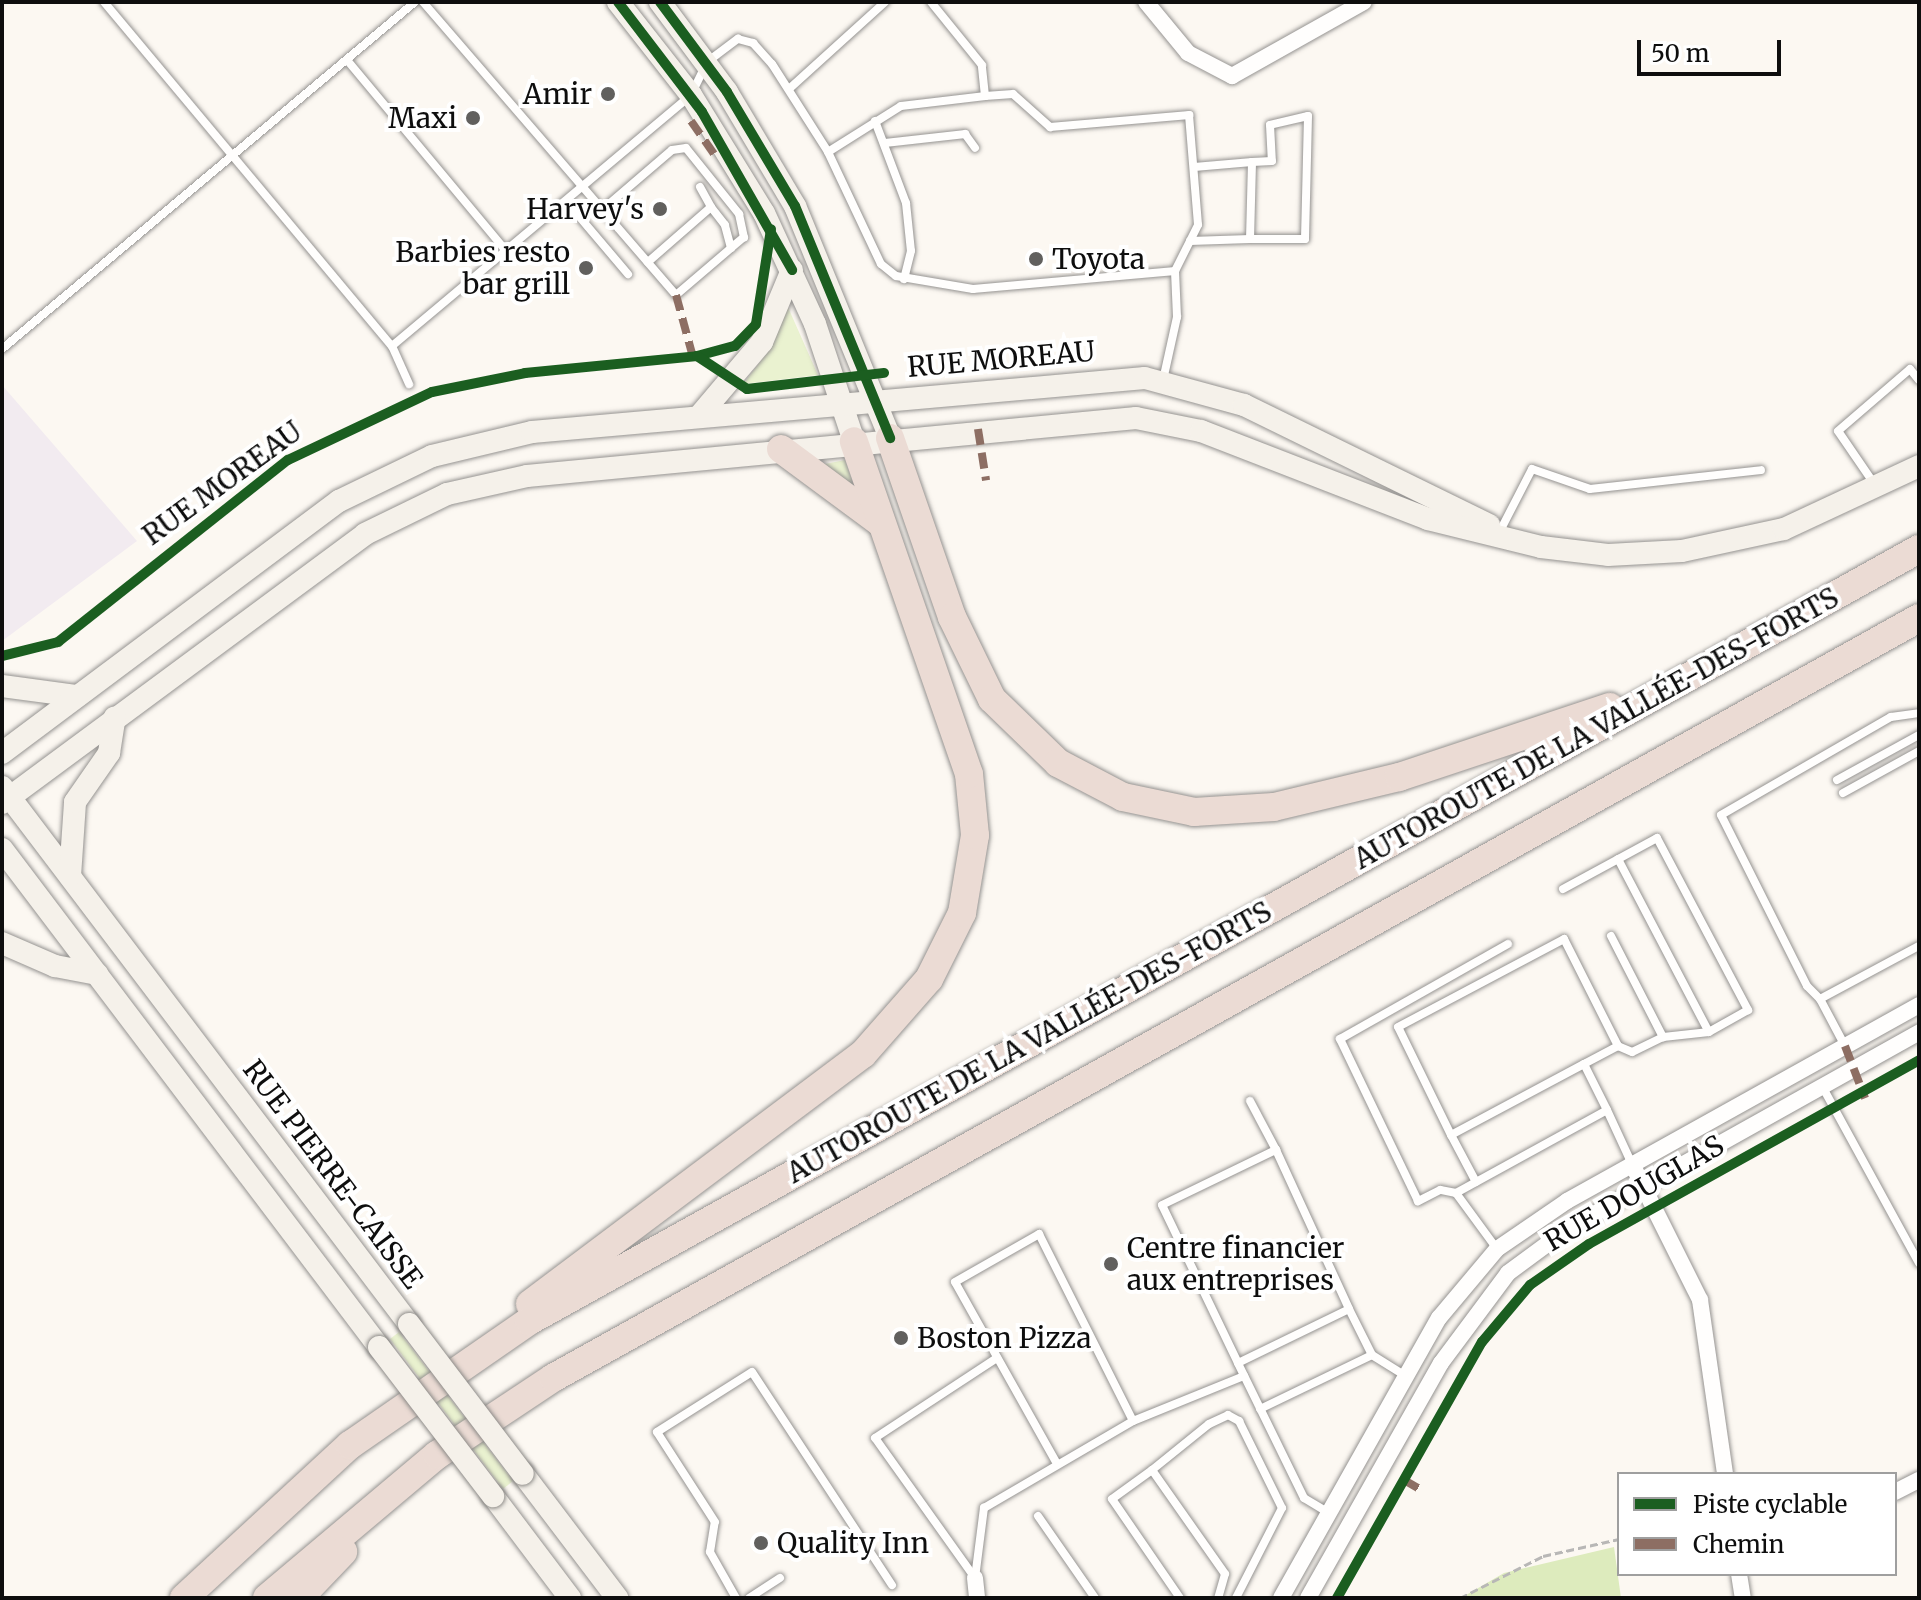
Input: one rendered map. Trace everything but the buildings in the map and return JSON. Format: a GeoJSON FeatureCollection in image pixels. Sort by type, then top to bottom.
{"type":"FeatureCollection","features":[{"type":"Feature","properties":{"kind":"highway"},"geometry":{"type":"LineString","coordinates":[[890,438],[956,629],[992,699],[1058,763],[1140,803],[1209,813],[1316,799],[1675,685]]}},
{"type":"Feature","properties":{"kind":"highway"},"geometry":{"type":"LineString","coordinates":[[433,1384],[619,1231],[843,1070],[899,1018],[943,955],[969,882],[972,795],[956,729],[854,441]]}},
{"type":"Feature","properties":{"kind":"highway"},"geometry":{"type":"LineString","coordinates":[[781,449],[881,523]]}},
{"type":"Feature","properties":{"kind":"highway","name":"AUTOROUTE DE LA VALLÉE-DES-FORTS"},"geometry":{"type":"LineString","coordinates":[[184,1598],[325,1465],[433,1384],[622,1267],[1919,549]]}},
{"type":"Feature","properties":{"kind":"highway"},"geometry":{"type":"LineString","coordinates":[[267,1598],[437,1455],[619,1340],[1919,618]]}},
{"type":"Feature","properties":{"kind":"highway"},"geometry":{"type":"LineString","coordinates":[[299,1598],[430,1473],[619,1340]]}},
{"type":"Feature","properties":{"kind":"main road"},"geometry":{"type":"LineString","coordinates":[[618,2],[691,95],[792,270],[854,441]]}},
{"type":"Feature","properties":{"kind":"main road"},"geometry":{"type":"LineString","coordinates":[[660,2],[707,62],[804,223],[890,438]]}},
{"type":"Feature","properties":{"kind":"main road"},"geometry":{"type":"LineString","coordinates":[[700,415],[762,342],[792,270]]}},
{"type":"Feature","properties":{"kind":"main road","name":"RUE MOREAU"},"geometry":{"type":"LineString","coordinates":[[2,753],[317,516],[395,471],[505,436],[876,400],[1163,380],[1244,405],[1498,534]]}},
{"type":"Feature","properties":{"kind":"main road","name":"RUE MOREAU"},"geometry":{"type":"LineString","coordinates":[[5,796],[347,546],[430,500],[527,476],[854,441],[1153,419],[1541,547],[1608,555],[1708,547],[1810,520],[1919,466]]}},
{"type":"Feature","properties":{"kind":"main road"},"geometry":{"type":"LineString","coordinates":[[2,686],[77,696]]}},
{"type":"Feature","properties":{"kind":"main road"},"geometry":{"type":"LineString","coordinates":[[70,876],[75,802],[109,753],[115,717]]}},
{"type":"Feature","properties":{"kind":"main road","name":"RUE PIERRE-CAISSE"},"geometry":{"type":"LineString","coordinates":[[5,796],[70,876],[617,1598]]}},
{"type":"Feature","properties":{"kind":"main road"},"geometry":{"type":"LineString","coordinates":[[2,849],[570,1598]]}},
{"type":"Feature","properties":{"kind":"main road"},"geometry":{"type":"LineString","coordinates":[[2,943],[55,966],[97,974]]}},
{"type":"Feature","properties":{"kind":"street"},"geometry":{"type":"LineString","coordinates":[[1146,2],[1188,53],[1232,76],[1364,2]]}},
{"type":"Feature","properties":{"kind":"street","name":"RUE DOUGLAS"},"geometry":{"type":"LineString","coordinates":[[1281,1598],[1449,1303],[1497,1249],[1632,1164],[1919,1005]]}},
{"type":"Feature","properties":{"kind":"street","name":"RUE DOUGLAS"},"geometry":{"type":"LineString","coordinates":[[1308,1598],[1478,1307],[1536,1249],[1919,1032]]}},
{"type":"Feature","properties":{"kind":"street"},"geometry":{"type":"LineString","coordinates":[[1632,1164],[1700,1300],[1725,1472]]}},
{"type":"Feature","properties":{"kind":"street"},"geometry":{"type":"LineString","coordinates":[[1897,1491],[1919,1480]]}},
{"type":"Feature","properties":{"kind":"street"},"geometry":{"type":"LineString","coordinates":[[1739,1576],[1743,1598]]}},
{"type":"Feature","properties":{"kind":"street"},"geometry":{"type":"LineString","coordinates":[[975,1578],[977,1598]]}},
{"type":"Feature","properties":{"kind":"lane"},"geometry":{"type":"LineString","coordinates":[[104,2],[392,346],[409,384]]}},
{"type":"Feature","properties":{"kind":"lane"},"geometry":{"type":"LineString","coordinates":[[2,349],[415,2]]}},
{"type":"Feature","properties":{"kind":"lane"},"geometry":{"type":"LineString","coordinates":[[423,2],[582,188],[676,295],[744,237],[739,214],[686,148],[672,150],[602,210]]}},
{"type":"Feature","properties":{"kind":"lane"},"geometry":{"type":"LineString","coordinates":[[789,89],[885,2]]}},
{"type":"Feature","properties":{"kind":"lane"},"geometry":{"type":"LineString","coordinates":[[931,2],[982,65],[985,96]]}},
{"type":"Feature","properties":{"kind":"lane"},"geometry":{"type":"LineString","coordinates":[[392,346],[691,95],[707,62],[745,40],[761,49],[828,152],[881,264],[904,279],[973,289],[1175,271]]}},
{"type":"Feature","properties":{"kind":"lane"},"geometry":{"type":"LineString","coordinates":[[347,60],[506,251]]}},
{"type":"Feature","properties":{"kind":"lane"},"geometry":{"type":"LineString","coordinates":[[828,152],[875,121],[912,103],[1013,94],[1050,127],[1189,115],[1198,225],[1175,271],[1177,317],[1163,380]]}},
{"type":"Feature","properties":{"kind":"lane"},"geometry":{"type":"LineString","coordinates":[[1190,241],[1305,239],[1308,116],[1270,125],[1272,161],[1194,167]]}},
{"type":"Feature","properties":{"kind":"lane"},"geometry":{"type":"LineString","coordinates":[[875,121],[885,143],[911,233],[904,279]]}},
{"type":"Feature","properties":{"kind":"lane"},"geometry":{"type":"LineString","coordinates":[[885,143],[965,134],[975,148]]}},
{"type":"Feature","properties":{"kind":"lane"},"geometry":{"type":"LineString","coordinates":[[1250,239],[1252,162]]}},
{"type":"Feature","properties":{"kind":"lane"},"geometry":{"type":"LineString","coordinates":[[700,187],[731,248]]}},
{"type":"Feature","properties":{"kind":"lane"},"geometry":{"type":"LineString","coordinates":[[566,201],[628,274]]}},
{"type":"Feature","properties":{"kind":"lane"},"geometry":{"type":"LineString","coordinates":[[648,262],[711,207]]}},
{"type":"Feature","properties":{"kind":"lane"},"geometry":{"type":"LineString","coordinates":[[1877,489],[1838,431],[1910,369],[1919,380]]}},
{"type":"Feature","properties":{"kind":"lane"},"geometry":{"type":"LineString","coordinates":[[1498,534],[1532,469],[1590,489],[1761,470]]}},
{"type":"Feature","properties":{"kind":"lane"},"geometry":{"type":"LineString","coordinates":[[1845,1046],[1820,999],[1807,986],[1721,815],[1891,717],[1919,713]]}},
{"type":"Feature","properties":{"kind":"lane"},"geometry":{"type":"LineString","coordinates":[[1837,780],[1919,735]]}},
{"type":"Feature","properties":{"kind":"lane"},"geometry":{"type":"LineString","coordinates":[[1843,793],[1919,751]]}},
{"type":"Feature","properties":{"kind":"lane"},"geometry":{"type":"LineString","coordinates":[[1476,1182],[1398,1027],[1564,939],[1618,1046],[1632,1052],[1663,1037],[1709,1032],[1748,1010],[1657,838],[1563,889]]}},
{"type":"Feature","properties":{"kind":"lane"},"geometry":{"type":"LineString","coordinates":[[1618,859],[1709,1032]]}},
{"type":"Feature","properties":{"kind":"lane"},"geometry":{"type":"LineString","coordinates":[[1611,936],[1663,1037]]}},
{"type":"Feature","properties":{"kind":"lane"},"geometry":{"type":"LineString","coordinates":[[1508,944],[1340,1039],[1418,1201],[1440,1190],[1456,1193],[1607,1110]]}},
{"type":"Feature","properties":{"kind":"lane"},"geometry":{"type":"LineString","coordinates":[[1820,999],[1919,946]]}},
{"type":"Feature","properties":{"kind":"lane"},"geometry":{"type":"LineString","coordinates":[[1451,1135],[1618,1046]]}},
{"type":"Feature","properties":{"kind":"lane"},"geometry":{"type":"LineString","coordinates":[[1584,1064],[1632,1164]]}},
{"type":"Feature","properties":{"kind":"lane"},"geometry":{"type":"LineString","coordinates":[[1822,1085],[1919,1263]]}},
{"type":"Feature","properties":{"kind":"lane"},"geometry":{"type":"LineString","coordinates":[[1250,1101],[1372,1355],[1406,1376]]}},
{"type":"Feature","properties":{"kind":"lane"},"geometry":{"type":"LineString","coordinates":[[1276,1150],[1162,1205],[1304,1498],[1329,1513]]}},
{"type":"Feature","properties":{"kind":"lane"},"geometry":{"type":"LineString","coordinates":[[1456,1193],[1497,1249]]}},
{"type":"Feature","properties":{"kind":"lane"},"geometry":{"type":"LineString","coordinates":[[1056,1462],[955,1282],[1039,1234],[1133,1421]]}},
{"type":"Feature","properties":{"kind":"lane"},"geometry":{"type":"LineString","coordinates":[[1238,1363],[1349,1309]]}},
{"type":"Feature","properties":{"kind":"lane"},"geometry":{"type":"LineString","coordinates":[[1260,1409],[1372,1355]]}},
{"type":"Feature","properties":{"kind":"lane"},"geometry":{"type":"LineString","coordinates":[[975,1578],[875,1438],[997,1358]]}},
{"type":"Feature","properties":{"kind":"lane"},"geometry":{"type":"LineString","coordinates":[[736,1598],[710,1552],[715,1522],[657,1432],[752,1372],[892,1585]]}},
{"type":"Feature","properties":{"kind":"lane"},"geometry":{"type":"LineString","coordinates":[[975,1578],[984,1508],[1056,1462],[1133,1421],[1244,1376]]}},
{"type":"Feature","properties":{"kind":"lane"},"geometry":{"type":"LineString","coordinates":[[1180,1598],[1112,1499],[1209,1424],[1228,1415],[1239,1421],[1282,1508],[1236,1598]]}},
{"type":"Feature","properties":{"kind":"lane"},"geometry":{"type":"LineString","coordinates":[[1152,1470],[1225,1574],[1218,1598]]}},
{"type":"Feature","properties":{"kind":"lane"},"geometry":{"type":"LineString","coordinates":[[1038,1516],[1095,1598]]}},
{"type":"Feature","properties":{"kind":"lane"},"geometry":{"type":"LineString","coordinates":[[749,1598],[780,1578]]}},
{"type":"Feature","properties":{"kind":"path"},"geometry":{"type":"LineString","coordinates":[[1460,1598],[1543,1556],[1617,1539]]}},
{"type":"Feature","properties":{"kind":"shaded area"},"geometry":{"type":"Polygon","coordinates":[[[2,385],[137,541],[2,641],[2,385]]]}},
{"type":"Feature","properties":{"kind":"green space"},"geometry":{"type":"Polygon","coordinates":[[[787,305],[818,375],[743,384],[770,349],[787,305]]]}},
{"type":"Feature","properties":{"kind":"green space"},"geometry":{"type":"Polygon","coordinates":[[[845,460],[855,490],[820,465],[845,460]]]}},
{"type":"Feature","properties":{"kind":"green space"},"geometry":{"type":"Polygon","coordinates":[[[399,1332],[513,1481],[503,1489],[390,1339],[399,1332]]]}},
{"type":"Feature","properties":{"kind":"green space"},"geometry":{"type":"Polygon","coordinates":[[[1614,1547],[1621,1598],[1461,1598],[1504,1573],[1614,1547]]]}},
{"type":"Feature","properties":{"kind":"marked path"},"geometry":{"type":"LineString","coordinates":[[691,121],[714,154]]}},
{"type":"Feature","properties":{"kind":"marked path"},"geometry":{"type":"LineString","coordinates":[[676,295],[693,357]]}},
{"type":"Feature","properties":{"kind":"marked path"},"geometry":{"type":"LineString","coordinates":[[978,429],[986,480]]}},
{"type":"Feature","properties":{"kind":"marked path"},"geometry":{"type":"LineString","coordinates":[[1845,1046],[1865,1098]]}},
{"type":"Feature","properties":{"kind":"marked path"},"geometry":{"type":"LineString","coordinates":[[1404,1480],[1423,1491]]}},
{"type":"Feature","properties":{"kind":"cycle path"},"geometry":{"type":"LineString","coordinates":[[618,2],[702,112],[792,270]]}},
{"type":"Feature","properties":{"kind":"cycle path"},"geometry":{"type":"LineString","coordinates":[[660,2],[727,92],[795,206],[890,438]]}},
{"type":"Feature","properties":{"kind":"cycle path"},"geometry":{"type":"LineString","coordinates":[[697,356],[735,346],[756,324],[771,229]]}},
{"type":"Feature","properties":{"kind":"cycle path"},"geometry":{"type":"LineString","coordinates":[[2,656],[58,642],[288,460],[432,392],[525,373],[697,356],[747,389],[884,373]]}},
{"type":"Feature","properties":{"kind":"cycle path"},"geometry":{"type":"LineString","coordinates":[[1337,1598],[1482,1342],[1530,1285],[1589,1244],[1919,1060]]}},
{"type":"Feature","properties":{"kind":"place","name":"Amir"},"geometry":{"type":"Point","coordinates":[608,94]}},
{"type":"Feature","properties":{"kind":"place","name":"Maxi"},"geometry":{"type":"Point","coordinates":[473,118]}},
{"type":"Feature","properties":{"kind":"place","name":"Harvey's"},"geometry":{"type":"Point","coordinates":[660,209]}},
{"type":"Feature","properties":{"kind":"place","name":"Toyota"},"geometry":{"type":"Point","coordinates":[1036,259]}},
{"type":"Feature","properties":{"kind":"place","name":"Barbies resto bar grill"},"geometry":{"type":"Point","coordinates":[586,268]}},
{"type":"Feature","properties":{"kind":"place","name":"Centre financier aux entreprises"},"geometry":{"type":"Point","coordinates":[1111,1264]}},
{"type":"Feature","properties":{"kind":"place","name":"Boston Pizza"},"geometry":{"type":"Point","coordinates":[901,1338]}},
{"type":"Feature","properties":{"kind":"place","name":"Quality Inn"},"geometry":{"type":"Point","coordinates":[761,1543]}}]}
